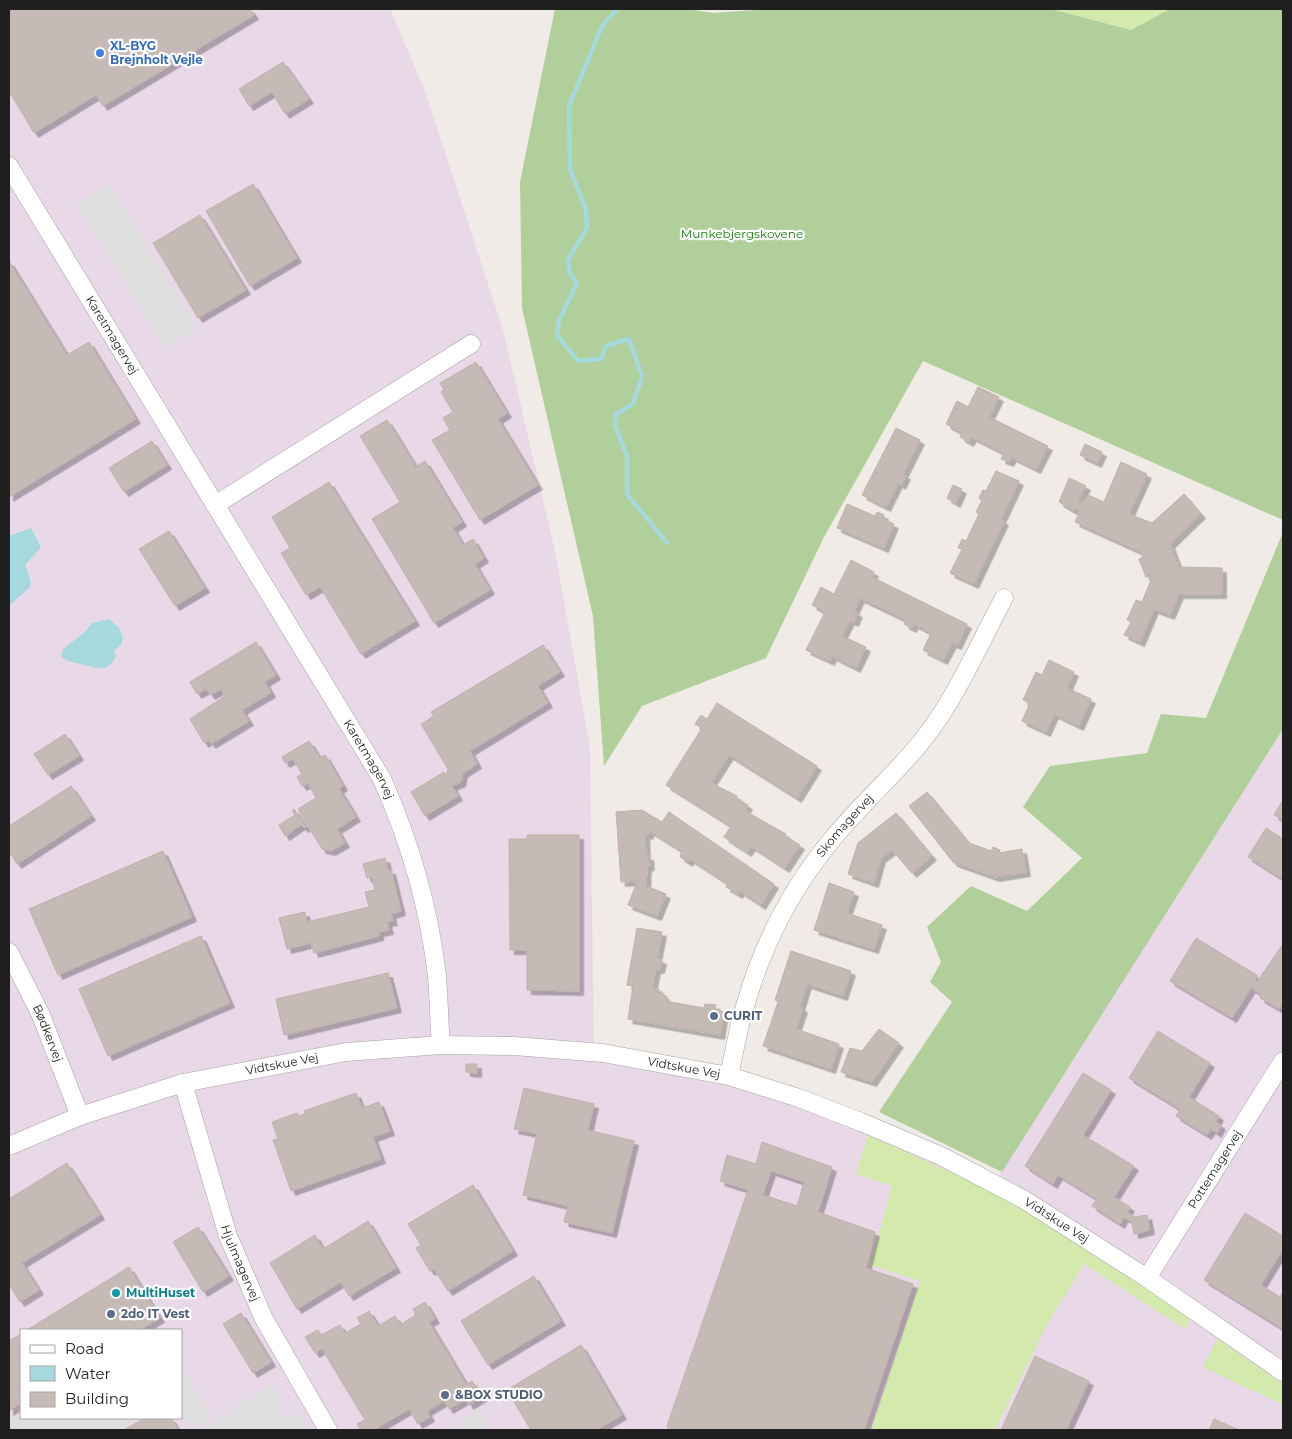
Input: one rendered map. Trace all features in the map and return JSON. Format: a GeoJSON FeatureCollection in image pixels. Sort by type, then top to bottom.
{"type":"FeatureCollection","features":[{"type":"Feature","properties":{"kind":"street","name":"Karetmagervej"},"geometry":{"type":"LineString","coordinates":[[9,166],[382,779],[402,824],[427,913],[437,977],[440,1044]]}},
{"type":"Feature","properties":{"kind":"street"},"geometry":{"type":"LineString","coordinates":[[215,505],[471,344]]}},
{"type":"Feature","properties":{"kind":"street","name":"Skomagervej"},"geometry":{"type":"LineString","coordinates":[[729,1076],[744,1007],[757,967],[782,912],[814,861],[835,834],[900,767],[926,735],[952,696],[1004,598]]}},
{"type":"Feature","properties":{"kind":"street","name":"Bødkervej"},"geometry":{"type":"LineString","coordinates":[[9,952],[40,1013],[80,1116]]}},
{"type":"Feature","properties":{"kind":"street","name":"Vidtskue Vej"},"geometry":{"type":"LineString","coordinates":[[13,1146],[80,1116],[183,1083],[346,1052],[440,1044],[514,1046],[602,1053],[729,1076],[799,1098],[941,1156],[1023,1199],[1147,1278],[1283,1372]]}},
{"type":"Feature","properties":{"kind":"street","name":"Pottemagervej"},"geometry":{"type":"LineString","coordinates":[[1147,1278],[1283,1061]]}},
{"type":"Feature","properties":{"kind":"street","name":"Hjulmagervej"},"geometry":{"type":"LineString","coordinates":[[183,1083],[228,1236],[264,1320],[328,1430]]}},
{"type":"Feature","properties":{"kind":"shaded area"},"geometry":{"type":"Polygon","coordinates":[[[9,9],[390,9],[425,91],[503,330],[556,556],[590,748],[594,1060],[740,1088],[858,1128],[991,1188],[1283,729],[1283,1430],[9,1430],[9,9]]]}},
{"type":"Feature","properties":{"kind":"shaded area"},"geometry":{"type":"Polygon","coordinates":[[[109,184],[197,328],[165,348],[76,204],[109,184]]]}},
{"type":"Feature","properties":{"kind":"shaded area"},"geometry":{"type":"Polygon","coordinates":[[[182,1369],[212,1417],[190,1430],[182,1418],[182,1369]]]}},
{"type":"Feature","properties":{"kind":"shaded area"},"geometry":{"type":"Polygon","coordinates":[[[272,1384],[285,1405],[279,1409],[285,1419],[297,1411],[308,1430],[199,1430],[272,1384]]]}},
{"type":"Feature","properties":{"kind":"shaded area"},"geometry":{"type":"Polygon","coordinates":[[[479,1409],[489,1426],[483,1430],[462,1430],[457,1423],[479,1409]]]}},
{"type":"Feature","properties":{"kind":"shaded area"},"geometry":{"type":"Polygon","coordinates":[[[20,1414],[20,1419],[136,1419],[117,1430],[9,1430],[9,1420],[20,1414]]]}},
{"type":"Feature","properties":{"kind":"green space","name":"Munkebjergskovene"},"geometry":{"type":"Polygon","coordinates":[[[555,9],[687,9],[713,13],[771,9],[1051,9],[1131,30],[1170,9],[1283,9],[1283,520],[923,361],[824,537],[766,658],[642,706],[604,766],[593,616],[522,308],[520,182],[555,9]]]}},
{"type":"Feature","properties":{"kind":"green space"},"geometry":{"type":"Polygon","coordinates":[[[1051,9],[1170,9],[1131,30],[1051,9]]]}},
{"type":"Feature","properties":{"kind":"green space"},"geometry":{"type":"Polygon","coordinates":[[[1283,532],[1283,729],[1002,1172],[879,1112],[952,1002],[930,982],[941,962],[927,927],[971,886],[1027,911],[1082,858],[1023,807],[1050,766],[1147,753],[1161,714],[1206,718],[1283,532]]]}},
{"type":"Feature","properties":{"kind":"green space"},"geometry":{"type":"Polygon","coordinates":[[[868,1135],[987,1189],[1091,1249],[1191,1318],[1185,1329],[1084,1264],[1047,1324],[995,1430],[871,1430],[920,1281],[870,1265],[892,1186],[856,1174],[868,1135]]]}},
{"type":"Feature","properties":{"kind":"green space"},"geometry":{"type":"Polygon","coordinates":[[[1217,1339],[1283,1384],[1283,1405],[1203,1367],[1217,1339]]]}},
{"type":"Feature","properties":{"kind":"water"},"geometry":{"type":"Polygon","coordinates":[[[31,528],[41,547],[25,565],[31,582],[30,587],[9,606],[9,536],[31,528]]]}},
{"type":"Feature","properties":{"kind":"water"},"geometry":{"type":"Polygon","coordinates":[[[109,619],[119,628],[123,639],[121,645],[114,651],[116,656],[113,662],[106,668],[69,661],[61,656],[64,648],[85,632],[92,623],[109,619]]]}},
{"type":"Feature","properties":{"kind":"building","name":"XL-BYG Brejnholt Vejle"},"geometry":{"type":"Polygon","coordinates":[[[9,9],[250,9],[254,15],[103,106],[96,95],[34,133],[9,91],[9,9]]]}},
{"type":"Feature","properties":{"kind":"building"},"geometry":{"type":"Polygon","coordinates":[[[283,62],[309,99],[285,114],[272,92],[249,106],[239,89],[283,62]]]}},
{"type":"Feature","properties":{"kind":"building"},"geometry":{"type":"Polygon","coordinates":[[[253,184],[297,258],[250,286],[206,211],[253,184]]]}},
{"type":"Feature","properties":{"kind":"building"},"geometry":{"type":"Polygon","coordinates":[[[200,215],[246,290],[198,318],[153,243],[200,215]]]}},
{"type":"Feature","properties":{"kind":"building"},"geometry":{"type":"Polygon","coordinates":[[[9,261],[67,355],[89,342],[136,419],[9,497],[9,261]]]}},
{"type":"Feature","properties":{"kind":"building"},"geometry":{"type":"Polygon","coordinates":[[[476,362],[507,413],[498,419],[538,485],[480,520],[432,440],[450,430],[443,418],[453,412],[441,392],[444,390],[440,383],[476,362]]]}},
{"type":"Feature","properties":{"kind":"building"},"geometry":{"type":"Polygon","coordinates":[[[978,387],[999,397],[989,417],[1048,446],[1036,469],[1012,457],[1009,462],[1001,459],[1004,453],[972,437],[969,442],[960,437],[962,433],[946,424],[957,401],[968,407],[978,387]]]}},
{"type":"Feature","properties":{"kind":"building"},"geometry":{"type":"Polygon","coordinates":[[[387,420],[416,467],[425,461],[462,522],[453,528],[463,545],[473,539],[484,558],[475,564],[490,590],[434,623],[372,519],[400,502],[360,436],[387,420]]]}},
{"type":"Feature","properties":{"kind":"building"},"geometry":{"type":"Polygon","coordinates":[[[896,428],[920,440],[903,474],[906,475],[901,485],[898,483],[886,507],[862,495],[896,428]]]}},
{"type":"Feature","properties":{"kind":"building"},"geometry":{"type":"Polygon","coordinates":[[[152,441],[167,465],[124,492],[109,468],[152,441]]]}},
{"type":"Feature","properties":{"kind":"building"},"geometry":{"type":"Polygon","coordinates":[[[1085,444],[1102,452],[1097,463],[1080,455],[1085,444]]]}},
{"type":"Feature","properties":{"kind":"building"},"geometry":{"type":"Polygon","coordinates":[[[1121,462],[1147,474],[1129,514],[1152,523],[1184,494],[1201,514],[1170,544],[1179,567],[1222,568],[1222,594],[1179,594],[1170,615],[1154,609],[1140,642],[1124,635],[1131,622],[1127,620],[1136,600],[1142,602],[1151,580],[1150,576],[1146,577],[1139,559],[1143,557],[1141,552],[1075,522],[1080,510],[1075,508],[1074,511],[1059,502],[1069,478],[1086,486],[1078,501],[1082,503],[1088,495],[1104,502],[1121,462]]]}},
{"type":"Feature","properties":{"kind":"building"},"geometry":{"type":"Polygon","coordinates":[[[996,471],[1019,481],[1001,519],[1004,521],[974,584],[950,573],[962,549],[958,548],[962,539],[966,541],[979,514],[976,512],[982,500],[979,498],[983,490],[986,491],[996,471]]]}},
{"type":"Feature","properties":{"kind":"building"},"geometry":{"type":"Polygon","coordinates":[[[329,482],[415,621],[361,654],[320,587],[306,595],[281,553],[290,548],[272,517],[329,482]]]}},
{"type":"Feature","properties":{"kind":"building"},"geometry":{"type":"Polygon","coordinates":[[[953,485],[962,489],[956,503],[947,498],[953,485]]]}},
{"type":"Feature","properties":{"kind":"building"},"geometry":{"type":"Polygon","coordinates":[[[847,504],[875,516],[877,512],[884,515],[883,519],[894,524],[884,548],[837,528],[847,504]]]}},
{"type":"Feature","properties":{"kind":"building"},"geometry":{"type":"Polygon","coordinates":[[[169,531],[205,588],[175,606],[139,549],[169,531]]]}},
{"type":"Feature","properties":{"kind":"building"},"geometry":{"type":"Polygon","coordinates":[[[851,560],[874,572],[872,577],[967,624],[957,645],[952,643],[943,660],[923,650],[931,633],[914,624],[912,628],[904,624],[906,620],[860,598],[854,611],[858,613],[854,622],[850,620],[842,636],[866,647],[856,668],[832,656],[830,661],[806,650],[825,612],[812,605],[821,587],[834,594],[851,560]]]}},
{"type":"Feature","properties":{"kind":"building"},"geometry":{"type":"Polygon","coordinates":[[[256,642],[276,675],[265,682],[271,693],[242,710],[249,721],[211,744],[209,740],[204,743],[190,719],[225,696],[221,689],[211,695],[206,689],[197,694],[190,682],[256,642]]]}},
{"type":"Feature","properties":{"kind":"building"},"geometry":{"type":"Polygon","coordinates":[[[543,645],[560,672],[538,686],[548,703],[470,751],[477,764],[463,773],[461,782],[452,786],[458,796],[425,816],[411,792],[444,772],[446,776],[448,769],[421,724],[434,716],[431,712],[543,645]]]}},
{"type":"Feature","properties":{"kind":"building"},"geometry":{"type":"Polygon","coordinates":[[[1049,660],[1074,672],[1067,688],[1091,699],[1079,726],[1054,714],[1046,732],[1022,721],[1030,703],[1023,700],[1036,672],[1042,675],[1049,660]]]}},
{"type":"Feature","properties":{"kind":"building"},"geometry":{"type":"Polygon","coordinates":[[[717,703],[817,766],[797,798],[729,755],[711,783],[737,796],[736,798],[748,805],[745,811],[786,834],[785,836],[800,845],[785,868],[751,846],[747,852],[724,837],[731,826],[666,785],[702,728],[695,724],[701,715],[707,719],[717,703]]]}},
{"type":"Feature","properties":{"kind":"building"},"geometry":{"type":"Polygon","coordinates":[[[65,734],[79,756],[48,775],[34,754],[65,734]]]}},
{"type":"Feature","properties":{"kind":"building"},"geometry":{"type":"Polygon","coordinates":[[[309,741],[320,758],[325,755],[343,786],[339,789],[356,817],[337,829],[345,843],[331,851],[322,849],[298,809],[316,798],[308,783],[302,786],[297,777],[302,774],[293,759],[285,763],[282,757],[309,741]]]}},
{"type":"Feature","properties":{"kind":"building"},"geometry":{"type":"Polygon","coordinates":[[[71,786],[91,816],[17,864],[9,851],[9,826],[71,786]]]}},
{"type":"Feature","properties":{"kind":"building"},"geometry":{"type":"Polygon","coordinates":[[[927,792],[969,843],[991,851],[993,847],[1000,850],[999,853],[1022,849],[1026,872],[995,877],[953,862],[909,806],[927,792]]]}},
{"type":"Feature","properties":{"kind":"building"},"geometry":{"type":"Polygon","coordinates":[[[1283,800],[1283,820],[1274,815],[1283,800]]]}},
{"type":"Feature","properties":{"kind":"building"},"geometry":{"type":"Polygon","coordinates":[[[294,809],[306,827],[304,828],[301,825],[285,836],[279,825],[295,815],[292,811],[294,809]]]}},
{"type":"Feature","properties":{"kind":"building"},"geometry":{"type":"Polygon","coordinates":[[[642,810],[662,822],[669,812],[774,884],[761,905],[740,891],[738,894],[726,887],[727,884],[721,879],[690,859],[688,862],[680,857],[682,851],[650,831],[648,835],[645,834],[646,856],[649,856],[650,866],[647,867],[646,886],[666,894],[657,916],[628,905],[639,881],[621,882],[616,812],[642,810]]]}},
{"type":"Feature","properties":{"kind":"building"},"geometry":{"type":"Polygon","coordinates":[[[896,813],[932,856],[912,873],[892,850],[881,858],[874,883],[848,874],[858,843],[896,813]]]}},
{"type":"Feature","properties":{"kind":"building"},"geometry":{"type":"Polygon","coordinates":[[[1266,828],[1283,839],[1283,879],[1248,857],[1266,828]]]}},
{"type":"Feature","properties":{"kind":"building"},"geometry":{"type":"Polygon","coordinates":[[[527,835],[579,835],[579,991],[527,990],[527,950],[510,950],[509,839],[527,839],[527,835]]]}},
{"type":"Feature","properties":{"kind":"building"},"geometry":{"type":"Polygon","coordinates":[[[163,851],[192,917],[58,975],[29,909],[163,851]]]}},
{"type":"Feature","properties":{"kind":"building"},"geometry":{"type":"Polygon","coordinates":[[[385,858],[388,870],[391,870],[401,911],[391,914],[393,921],[387,922],[389,930],[379,932],[379,936],[314,953],[311,943],[287,949],[279,918],[305,912],[307,922],[369,907],[365,892],[375,890],[372,877],[367,878],[363,864],[385,858]]]}},
{"type":"Feature","properties":{"kind":"building"},"geometry":{"type":"Polygon","coordinates":[[[829,883],[854,892],[847,913],[882,925],[874,949],[814,930],[829,883]]]}},
{"type":"Feature","properties":{"kind":"building"},"geometry":{"type":"Polygon","coordinates":[[[637,928],[662,932],[657,958],[662,960],[660,969],[656,969],[652,988],[659,989],[658,993],[661,991],[667,999],[665,1001],[704,1008],[705,1004],[716,1005],[715,1010],[724,1012],[720,1035],[628,1019],[633,986],[627,985],[637,928]]]}},
{"type":"Feature","properties":{"kind":"building"},"geometry":{"type":"Polygon","coordinates":[[[201,936],[230,1003],[108,1056],[79,989],[201,936]]]}},
{"type":"Feature","properties":{"kind":"building"},"geometry":{"type":"Polygon","coordinates":[[[1196,938],[1258,976],[1255,980],[1257,982],[1283,944],[1283,1002],[1279,1009],[1260,998],[1262,995],[1251,988],[1232,1018],[1170,981],[1196,938]]]}},
{"type":"Feature","properties":{"kind":"building"},"geometry":{"type":"Polygon","coordinates":[[[791,951],[851,971],[843,996],[807,984],[800,1007],[803,1008],[796,1029],[839,1044],[831,1069],[763,1046],[778,1002],[775,1000],[791,951]]]}},
{"type":"Feature","properties":{"kind":"building"},"geometry":{"type":"Polygon","coordinates":[[[388,973],[397,1008],[284,1035],[276,999],[388,973]]]}},
{"type":"Feature","properties":{"kind":"building"},"geometry":{"type":"Polygon","coordinates":[[[879,1029],[899,1043],[872,1082],[841,1072],[850,1048],[862,1051],[879,1029]]]}},
{"type":"Feature","properties":{"kind":"building"},"geometry":{"type":"Polygon","coordinates":[[[1158,1031],[1210,1063],[1189,1097],[1219,1116],[1216,1122],[1221,1125],[1217,1133],[1211,1129],[1207,1135],[1176,1116],[1180,1109],[1129,1078],[1158,1031]]]}},
{"type":"Feature","properties":{"kind":"building"},"geometry":{"type":"Polygon","coordinates":[[[466,1064],[477,1064],[477,1073],[466,1072],[466,1064]]]}},
{"type":"Feature","properties":{"kind":"building"},"geometry":{"type":"Polygon","coordinates":[[[1083,1073],[1111,1090],[1083,1135],[1134,1166],[1114,1197],[1130,1207],[1127,1212],[1135,1217],[1147,1215],[1150,1230],[1134,1234],[1132,1222],[1124,1217],[1120,1224],[1092,1206],[1097,1199],[1058,1175],[1053,1184],[1025,1166],[1083,1073]]]}},
{"type":"Feature","properties":{"kind":"building"},"geometry":{"type":"Polygon","coordinates":[[[524,1088],[594,1104],[588,1130],[634,1141],[612,1233],[564,1222],[568,1206],[523,1195],[537,1134],[514,1129],[524,1088]]]}},
{"type":"Feature","properties":{"kind":"building"},"geometry":{"type":"Polygon","coordinates":[[[356,1093],[362,1108],[379,1102],[390,1131],[373,1137],[381,1159],[291,1191],[273,1140],[278,1139],[272,1122],[297,1113],[298,1116],[305,1114],[304,1111],[356,1093]]]}},
{"type":"Feature","properties":{"kind":"building"},"geometry":{"type":"Polygon","coordinates":[[[762,1142],[832,1167],[818,1212],[875,1232],[866,1268],[913,1284],[864,1430],[669,1430],[667,1426],[748,1190],[720,1181],[727,1155],[756,1164],[762,1142]],[[771,1171],[763,1195],[797,1206],[804,1182],[771,1171]]]}},
{"type":"Feature","properties":{"kind":"building"},"geometry":{"type":"Polygon","coordinates":[[[67,1163],[100,1215],[22,1263],[39,1290],[20,1302],[9,1284],[9,1199],[67,1163]]]}},
{"type":"Feature","properties":{"kind":"building"},"geometry":{"type":"Polygon","coordinates":[[[473,1185],[513,1251],[448,1291],[434,1269],[430,1271],[416,1248],[421,1245],[408,1224],[473,1185]]]}},
{"type":"Feature","properties":{"kind":"building"},"geometry":{"type":"Polygon","coordinates":[[[1245,1213],[1283,1236],[1283,1249],[1261,1285],[1280,1297],[1283,1292],[1283,1329],[1204,1280],[1245,1213]]]}},
{"type":"Feature","properties":{"kind":"building"},"geometry":{"type":"Polygon","coordinates":[[[368,1221],[396,1268],[349,1296],[341,1282],[297,1309],[270,1263],[315,1235],[323,1249],[368,1221]]]}},
{"type":"Feature","properties":{"kind":"building"},"geometry":{"type":"Polygon","coordinates":[[[198,1227],[229,1276],[203,1292],[173,1242],[198,1227]]]}},
{"type":"Feature","properties":{"kind":"building","name":"MultiHuset"},"geometry":{"type":"Polygon","coordinates":[[[129,1267],[160,1318],[142,1329],[29,1329],[129,1267]]]}},
{"type":"Feature","properties":{"kind":"building"},"geometry":{"type":"Polygon","coordinates":[[[534,1276],[561,1321],[488,1365],[461,1321],[534,1276]]]}},
{"type":"Feature","properties":{"kind":"building"},"geometry":{"type":"Polygon","coordinates":[[[425,1302],[435,1319],[429,1322],[466,1384],[472,1381],[482,1397],[469,1405],[466,1399],[449,1409],[444,1401],[427,1411],[430,1417],[418,1424],[409,1409],[377,1428],[378,1430],[361,1430],[357,1424],[365,1420],[322,1349],[315,1353],[305,1337],[318,1330],[321,1335],[340,1325],[345,1333],[361,1324],[357,1318],[369,1311],[378,1326],[395,1316],[400,1325],[416,1315],[413,1309],[425,1302]]]}},
{"type":"Feature","properties":{"kind":"building"},"geometry":{"type":"Polygon","coordinates":[[[241,1313],[271,1362],[253,1373],[223,1324],[241,1313]]]}},
{"type":"Feature","properties":{"kind":"building"},"geometry":{"type":"Polygon","coordinates":[[[20,1335],[20,1404],[9,1411],[9,1341],[20,1335]]]}},
{"type":"Feature","properties":{"kind":"building"},"geometry":{"type":"Polygon","coordinates":[[[581,1345],[622,1415],[596,1430],[531,1430],[507,1390],[581,1345]]]}},
{"type":"Feature","properties":{"kind":"building"},"geometry":{"type":"Polygon","coordinates":[[[1035,1356],[1089,1381],[1066,1430],[1001,1430],[1035,1356]]]}},
{"type":"Feature","properties":{"kind":"building"},"geometry":{"type":"Polygon","coordinates":[[[143,1419],[172,1419],[178,1430],[124,1430],[143,1419]]]}},
{"type":"Feature","properties":{"kind":"building"},"geometry":{"type":"Polygon","coordinates":[[[1214,1419],[1239,1430],[1209,1430],[1214,1419]]]}},
{"type":"Feature","properties":{"kind":"waterway"},"geometry":{"type":"LineString","coordinates":[[617,9],[602,26],[569,106],[570,169],[586,210],[587,228],[568,260],[569,272],[577,283],[559,320],[557,335],[578,361],[601,359],[606,346],[629,339],[642,376],[633,404],[616,414],[615,425],[627,457],[627,494],[667,543]]}},
{"type":"Feature","properties":{"kind":"place","name":"XL-BYG Brejnholt Vejle"},"geometry":{"type":"Point","coordinates":[100,53]}},
{"type":"Feature","properties":{"kind":"place","name":"CURIT"},"geometry":{"type":"Point","coordinates":[714,1016]}},
{"type":"Feature","properties":{"kind":"place","name":"MultiHuset"},"geometry":{"type":"Point","coordinates":[116,1293]}},
{"type":"Feature","properties":{"kind":"place","name":"2do IT Vest"},"geometry":{"type":"Point","coordinates":[111,1314]}},
{"type":"Feature","properties":{"kind":"place","name":"&BOX STUDIO"},"geometry":{"type":"Point","coordinates":[445,1395]}}]}
